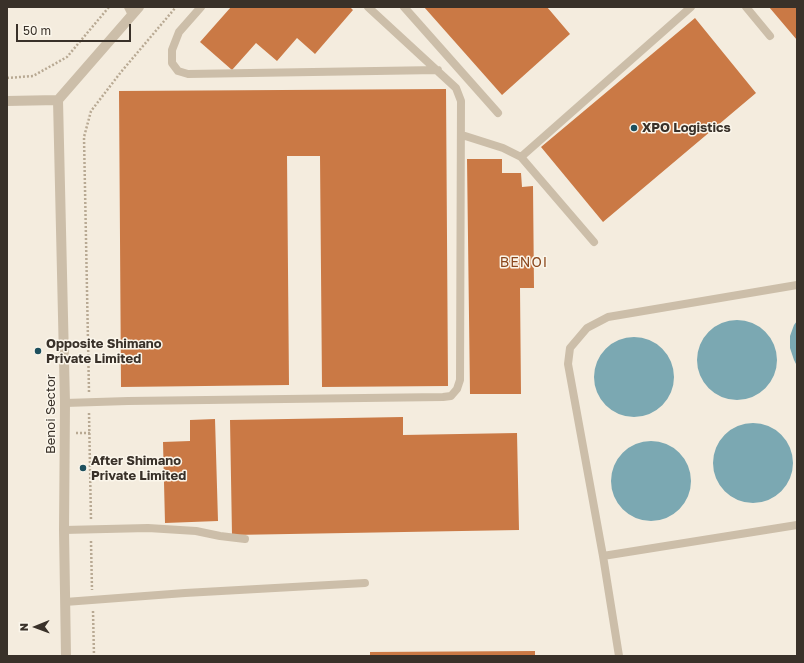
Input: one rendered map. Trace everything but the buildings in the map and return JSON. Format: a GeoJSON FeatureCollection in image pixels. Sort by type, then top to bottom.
{"type":"FeatureCollection","features":[{"type":"Feature","properties":{"kind":"street"},"geometry":{"type":"LineString","coordinates":[[7,101],[58,100],[130,11],[139,7]]}},
{"type":"Feature","properties":{"kind":"street","name":"Benoi Sector"},"geometry":{"type":"LineString","coordinates":[[58,100],[65,403],[64,530],[66,656]]}},
{"type":"Feature","properties":{"kind":"lane"},"geometry":{"type":"LineString","coordinates":[[201,7],[179,32],[172,50],[172,64],[178,70],[188,74],[438,70]]}},
{"type":"Feature","properties":{"kind":"lane"},"geometry":{"type":"LineString","coordinates":[[65,403],[451,396],[457,389],[460,380],[461,101],[456,88],[368,7]]}},
{"type":"Feature","properties":{"kind":"lane"},"geometry":{"type":"LineString","coordinates":[[404,7],[498,113]]}},
{"type":"Feature","properties":{"kind":"lane"},"geometry":{"type":"LineString","coordinates":[[521,157],[690,7]]}},
{"type":"Feature","properties":{"kind":"lane"},"geometry":{"type":"LineString","coordinates":[[746,7],[770,36]]}},
{"type":"Feature","properties":{"kind":"lane"},"geometry":{"type":"LineString","coordinates":[[462,135],[503,148],[521,157],[594,242]]}},
{"type":"Feature","properties":{"kind":"lane"},"geometry":{"type":"LineString","coordinates":[[619,656],[603,556],[568,364],[570,348],[587,328],[608,317],[797,285]]}},
{"type":"Feature","properties":{"kind":"lane"},"geometry":{"type":"LineString","coordinates":[[603,556],[797,525]]}},
{"type":"Feature","properties":{"kind":"lane"},"geometry":{"type":"LineString","coordinates":[[64,530],[148,528],[196,531],[245,539]]}},
{"type":"Feature","properties":{"kind":"lane"},"geometry":{"type":"LineString","coordinates":[[65,602],[185,593],[365,583]]}},
{"type":"Feature","properties":{"kind":"path"},"geometry":{"type":"LineString","coordinates":[[7,78],[33,76],[67,57],[109,7]]}},
{"type":"Feature","properties":{"kind":"path"},"geometry":{"type":"LineString","coordinates":[[94,656],[84,138],[91,111],[120,72],[176,7]]}},
{"type":"Feature","properties":{"kind":"water"},"geometry":{"type":"Polygon","coordinates":[[[737,320],[752,323],[765,332],[774,345],[777,360],[774,375],[765,388],[752,397],[737,400],[722,397],[709,388],[700,375],[697,360],[700,345],[709,332],[722,323],[737,320]]]}},
{"type":"Feature","properties":{"kind":"water"},"geometry":{"type":"Polygon","coordinates":[[[797,321],[797,366],[790,348],[790,336],[797,321]]]}},
{"type":"Feature","properties":{"kind":"water"},"geometry":{"type":"Polygon","coordinates":[[[634,337],[649,340],[662,349],[671,362],[674,377],[671,392],[662,405],[649,414],[634,417],[619,414],[606,405],[597,392],[594,377],[597,362],[606,349],[619,340],[634,337]]]}},
{"type":"Feature","properties":{"kind":"water"},"geometry":{"type":"Polygon","coordinates":[[[753,423],[768,426],[781,435],[790,448],[793,463],[790,478],[781,491],[768,500],[753,503],[738,500],[725,491],[716,478],[713,463],[716,448],[725,435],[738,426],[753,423]]]}},
{"type":"Feature","properties":{"kind":"water"},"geometry":{"type":"Polygon","coordinates":[[[651,441],[666,444],[679,453],[688,466],[691,481],[688,496],[679,509],[666,518],[651,521],[636,518],[623,509],[614,496],[611,481],[614,466],[623,453],[636,444],[651,441]]]}},
{"type":"Feature","properties":{"kind":"place","name":"XPO Logistics"},"geometry":{"type":"Point","coordinates":[634,128]}},
{"type":"Feature","properties":{"kind":"place","name":"Opposite Shimano Private Limited"},"geometry":{"type":"Point","coordinates":[38,351]}},
{"type":"Feature","properties":{"kind":"place","name":"After Shimano Private Limited"},"geometry":{"type":"Point","coordinates":[83,468]}},
{"type":"Feature","properties":{"kind":"district","name":"BENOI"},"geometry":{"type":"Point","coordinates":[524,263]}}]}
